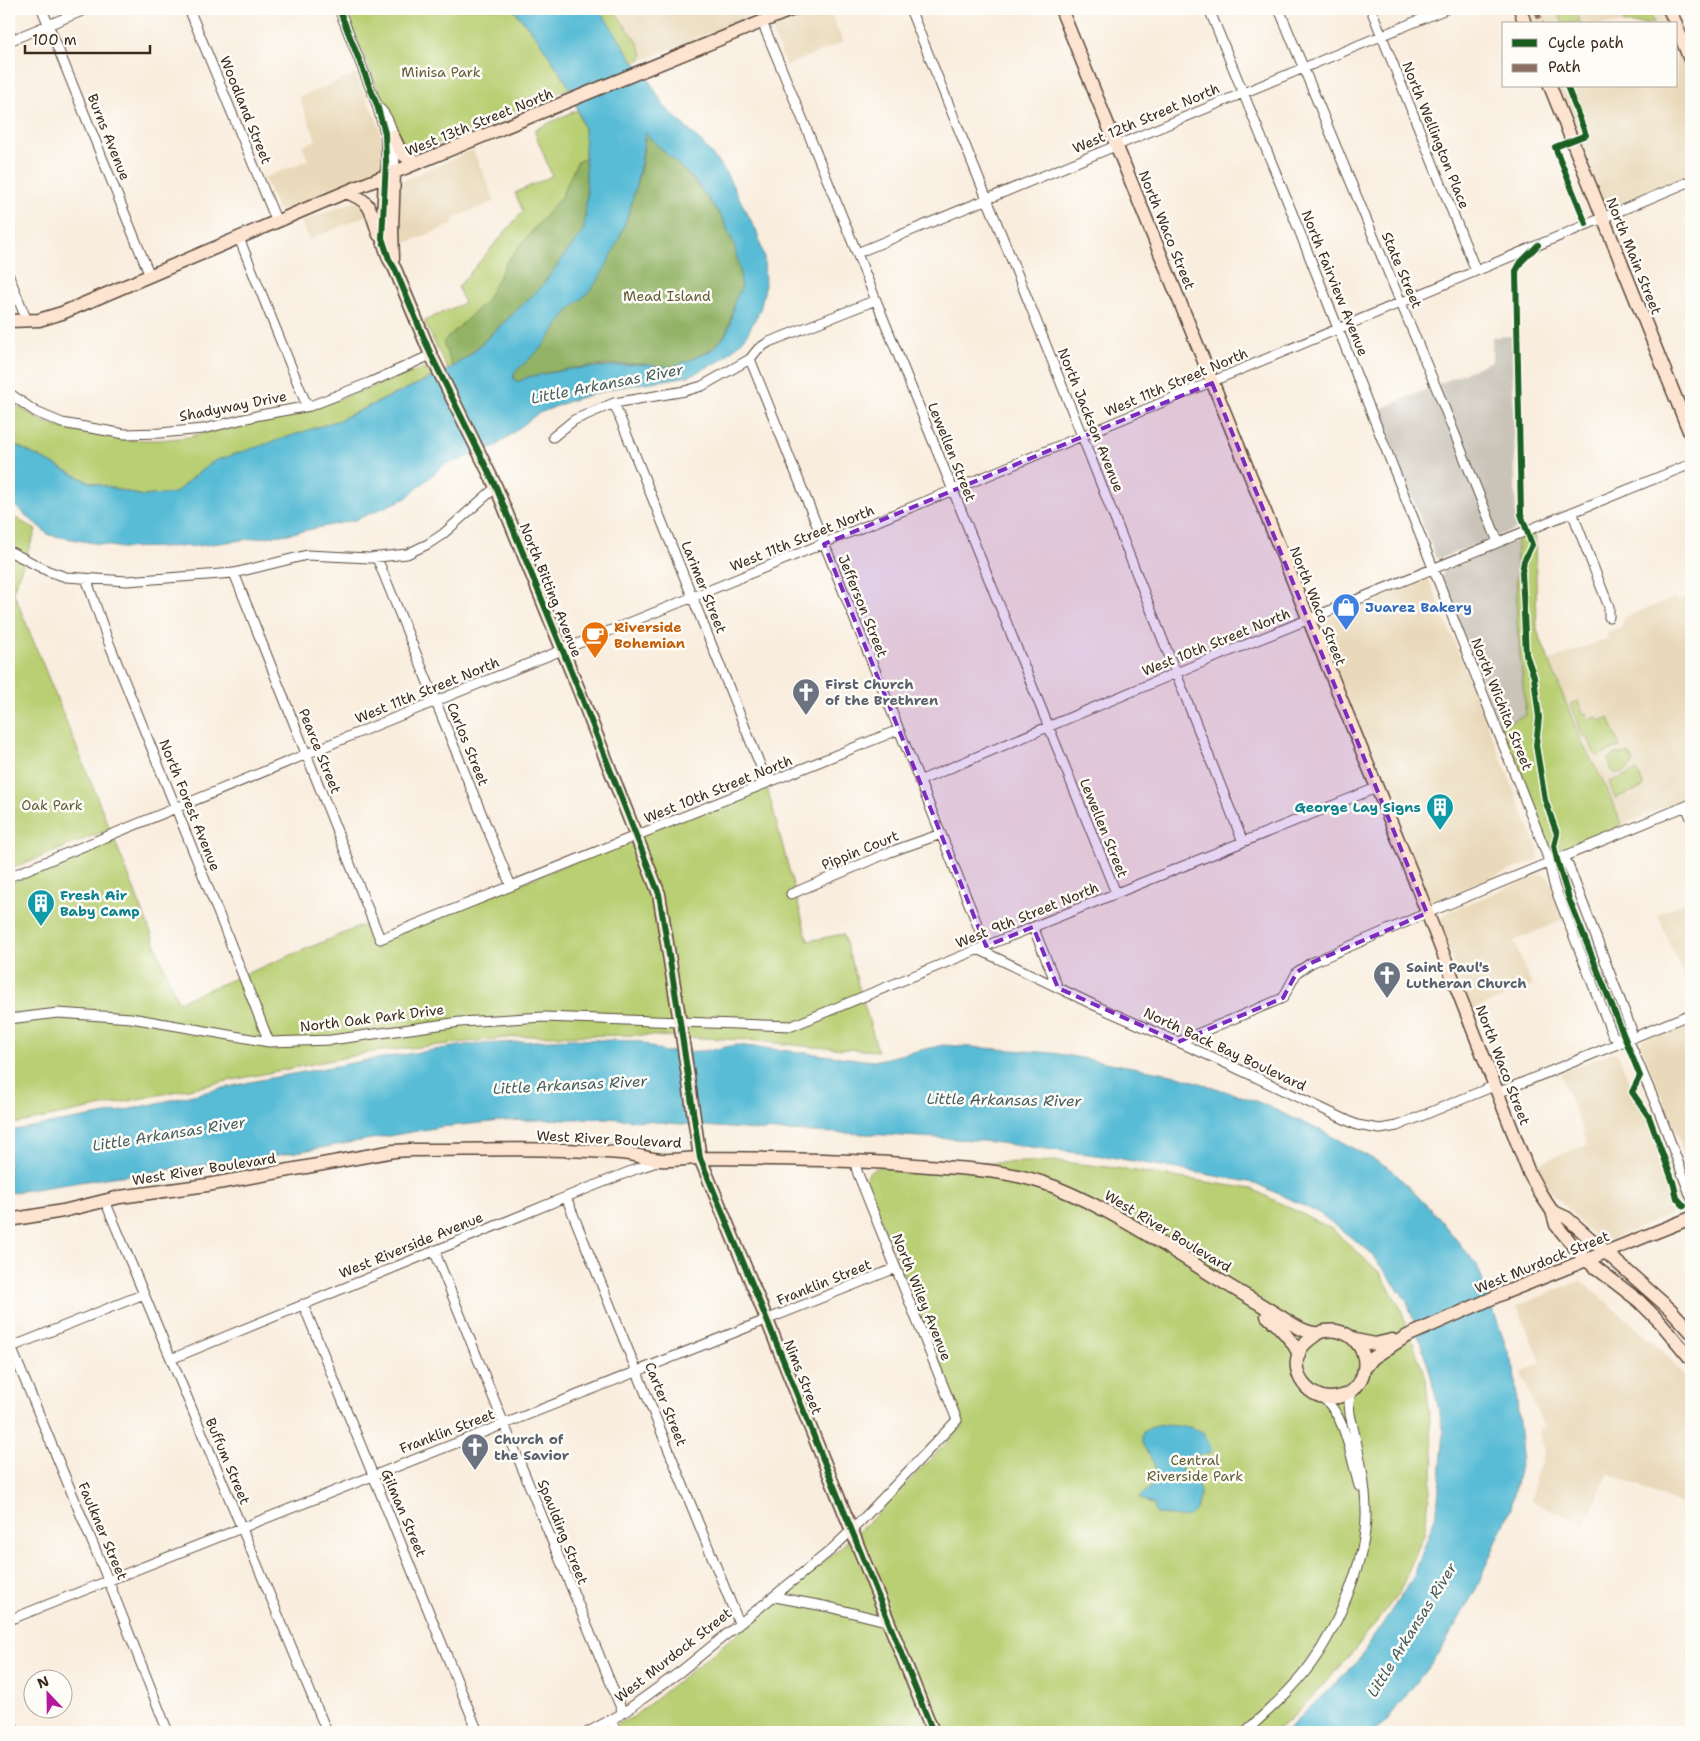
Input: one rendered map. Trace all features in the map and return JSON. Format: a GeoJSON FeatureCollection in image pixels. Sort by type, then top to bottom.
{"type":"FeatureCollection","features":[{"type":"Feature","properties":{"kind":"street","name":"Burns Avenue"},"geometry":{"type":"LineString","coordinates":[[42,9],[150,276]]}},
{"type":"Feature","properties":{"kind":"street"},"geometry":{"type":"LineString","coordinates":[[9,41],[87,9]]}},
{"type":"Feature","properties":{"kind":"street","name":"Woodland Street"},"geometry":{"type":"LineString","coordinates":[[189,9],[276,222]]}},
{"type":"Feature","properties":{"kind":"street"},"geometry":{"type":"LineString","coordinates":[[339,9],[377,105],[385,133],[386,162],[389,175]]}},
{"type":"Feature","properties":{"kind":"street","name":"West 13th Street North"},"geometry":{"type":"LineString","coordinates":[[9,321],[40,320],[62,313],[346,192],[792,9]]}},
{"type":"Feature","properties":{"kind":"street","name":"North Jackson Avenue"},"geometry":{"type":"LineString","coordinates":[[910,9],[1243,842]]}},
{"type":"Feature","properties":{"kind":"street","name":"North Waco Street"},"geometry":{"type":"LineString","coordinates":[[1061,9],[1427,913],[1529,1173],[1552,1211],[1556,1225],[1586,1260],[1639,1301],[1661,1323],[1691,1360]]}},
{"type":"Feature","properties":{"kind":"street","name":"North Fairview Avenue"},"geometry":{"type":"LineString","coordinates":[[1209,9],[1433,568]]}},
{"type":"Feature","properties":{"kind":"street","name":"State Street"},"geometry":{"type":"LineString","coordinates":[[1280,9],[1498,542]]}},
{"type":"Feature","properties":{"kind":"street","name":"North Wellington Place"},"geometry":{"type":"LineString","coordinates":[[1371,9],[1476,271]]}},
{"type":"Feature","properties":{"kind":"street","name":"West 12th Street North"},"geometry":{"type":"LineString","coordinates":[[857,253],[1446,9]]}},
{"type":"Feature","properties":{"kind":"street"},"geometry":{"type":"LineString","coordinates":[[1520,9],[1524,22]]}},
{"type":"Feature","properties":{"kind":"street"},"geometry":{"type":"LineString","coordinates":[[1670,9],[1675,22]]}},
{"type":"Feature","properties":{"kind":"street","name":"Lewellen Street"},"geometry":{"type":"LineString","coordinates":[[762,22],[1116,893]]}},
{"type":"Feature","properties":{"kind":"street"},"geometry":{"type":"LineString","coordinates":[[1678,30],[1691,62]]}},
{"type":"Feature","properties":{"kind":"street","name":"North Main Street"},"geometry":{"type":"LineString","coordinates":[[1551,88],[1691,436]]}},
{"type":"Feature","properties":{"kind":"street"},"geometry":{"type":"LineString","coordinates":[[377,105],[386,115],[402,156],[409,160],[420,162]]}},
{"type":"Feature","properties":{"kind":"street"},"geometry":{"type":"LineString","coordinates":[[389,175],[395,158],[393,136]]}},
{"type":"Feature","properties":{"kind":"street","name":"North Bitting Avenue"},"geometry":{"type":"LineString","coordinates":[[389,175],[382,238],[384,248],[395,269],[431,355],[496,487],[659,894],[680,1022]]}},
{"type":"Feature","properties":{"kind":"street","name":"North Bitting Avenue"},"geometry":{"type":"LineString","coordinates":[[389,175],[392,250],[395,269]]}},
{"type":"Feature","properties":{"kind":"street","name":"West 11th Street North"},"geometry":{"type":"LineString","coordinates":[[9,877],[824,544],[1691,181]]}},
{"type":"Feature","properties":{"kind":"street"},"geometry":{"type":"LineString","coordinates":[[346,192],[366,202],[371,210],[384,248]]}},
{"type":"Feature","properties":{"kind":"street"},"geometry":{"type":"LineString","coordinates":[[239,238],[307,406]]}},
{"type":"Feature","properties":{"kind":"street"},"geometry":{"type":"LineString","coordinates":[[9,276],[27,321]]}},
{"type":"Feature","properties":{"kind":"street"},"geometry":{"type":"LineString","coordinates":[[553,437],[574,420],[614,402],[685,391],[702,386],[750,359],[758,349],[769,342],[876,300]]}},
{"type":"Feature","properties":{"kind":"street","name":"Shadyway Drive"},"geometry":{"type":"LineString","coordinates":[[9,393],[36,412],[62,423],[125,434],[160,433],[203,429],[307,406],[371,382],[431,355]]}},
{"type":"Feature","properties":{"kind":"street","name":"Jefferson Street"},"geometry":{"type":"LineString","coordinates":[[750,359],[941,834],[982,947]]}},
{"type":"Feature","properties":{"kind":"street","name":"Larimer Street"},"geometry":{"type":"LineString","coordinates":[[614,402],[767,782]]}},
{"type":"Feature","properties":{"kind":"street","name":"West 10th Street North"},"geometry":{"type":"LineString","coordinates":[[919,781],[1176,673],[1691,464]]}},
{"type":"Feature","properties":{"kind":"street"},"geometry":{"type":"LineString","coordinates":[[9,551],[66,577],[127,581],[234,573],[307,555],[377,558],[407,554],[428,544],[443,534],[496,487]]}},
{"type":"Feature","properties":{"kind":"street"},"geometry":{"type":"LineString","coordinates":[[1572,512],[1609,607],[1609,617]]}},
{"type":"Feature","properties":{"kind":"street","name":"Carlos Street"},"geometry":{"type":"LineString","coordinates":[[377,558],[511,886]]}},
{"type":"Feature","properties":{"kind":"street","name":"North Wichita Street"},"geometry":{"type":"LineString","coordinates":[[1433,568],[1550,862],[1550,874],[1555,888],[1613,1036],[1626,1040]]}},
{"type":"Feature","properties":{"kind":"street","name":"Pearce Street"},"geometry":{"type":"LineString","coordinates":[[234,573],[380,939]]}},
{"type":"Feature","properties":{"kind":"street","name":"North Forest Avenue"},"geometry":{"type":"LineString","coordinates":[[86,578],[107,638],[269,1042]]}},
{"type":"Feature","properties":{"kind":"street","name":"West 10th Street North"},"geometry":{"type":"LineString","coordinates":[[380,939],[898,730]]}},
{"type":"Feature","properties":{"kind":"street","name":"West 9th Street North"},"geometry":{"type":"LineString","coordinates":[[680,1022],[792,1026],[1376,788]]}},
{"type":"Feature","properties":{"kind":"street"},"geometry":{"type":"LineString","coordinates":[[1178,1042],[1283,998],[1297,972],[1311,963],[1689,805],[1691,818]]}},
{"type":"Feature","properties":{"kind":"street","name":"Pippin Court"},"geometry":{"type":"LineString","coordinates":[[791,894],[890,852],[941,834]]}},
{"type":"Feature","properties":{"kind":"street","name":"North Wichita Street"},"geometry":{"type":"LineString","coordinates":[[1562,858],[1570,869],[1631,1028],[1626,1040],[1660,1114],[1691,1196]]}},
{"type":"Feature","properties":{"kind":"street"},"geometry":{"type":"LineString","coordinates":[[1033,927],[1058,988]]}},
{"type":"Feature","properties":{"kind":"street","name":"North Back Bay Boulevard"},"geometry":{"type":"LineString","coordinates":[[982,947],[1058,988],[1343,1119],[1366,1127],[1382,1129],[1397,1126],[1496,1089]]}},
{"type":"Feature","properties":{"kind":"street","name":"North Oak Park Drive"},"geometry":{"type":"LineString","coordinates":[[9,1019],[58,1013],[131,1018],[269,1042],[332,1040],[460,1022],[509,1018],[544,1017],[680,1022]]}},
{"type":"Feature","properties":{"kind":"street"},"geometry":{"type":"LineString","coordinates":[[1496,1089],[1691,1014]]}},
{"type":"Feature","properties":{"kind":"street","name":"Nims Street"},"geometry":{"type":"LineString","coordinates":[[680,1022],[700,1158],[934,1732]]}},
{"type":"Feature","properties":{"kind":"street","name":"West River Boulevard"},"geometry":{"type":"LineString","coordinates":[[9,1220],[64,1211],[120,1197],[207,1185],[394,1151],[569,1150],[624,1153],[663,1160],[700,1158],[854,1160],[995,1171],[1027,1177],[1079,1197],[1127,1221],[1303,1331],[1317,1334]]}},
{"type":"Feature","properties":{"kind":"street","name":"West Riverside Avenue"},"geometry":{"type":"LineString","coordinates":[[171,1359],[566,1196],[636,1168],[663,1160]]}},
{"type":"Feature","properties":{"kind":"street","name":"North Wiley Avenue"},"geometry":{"type":"LineString","coordinates":[[854,1160],[957,1420]]}},
{"type":"Feature","properties":{"kind":"street","name":"Carter Street"},"geometry":{"type":"LineString","coordinates":[[566,1196],[740,1623]]}},
{"type":"Feature","properties":{"kind":"street","name":"Buffum Street"},"geometry":{"type":"LineString","coordinates":[[105,1200],[327,1732]]}},
{"type":"Feature","properties":{"kind":"street","name":"North Waco Street"},"geometry":{"type":"LineString","coordinates":[[1552,1211],[1567,1218],[1671,1310],[1691,1332]]}},
{"type":"Feature","properties":{"kind":"street","name":"West Murdock Street"},"geometry":{"type":"LineString","coordinates":[[1351,1392],[1358,1385],[1365,1368],[1373,1358],[1405,1337],[1504,1293],[1691,1218]]}},
{"type":"Feature","properties":{"kind":"street","name":"Spaulding Street"},"geometry":{"type":"LineString","coordinates":[[434,1250],[623,1713]]}},
{"type":"Feature","properties":{"kind":"street","name":"Franklin Street"},"geometry":{"type":"LineString","coordinates":[[9,1620],[638,1372],[896,1268]]}},
{"type":"Feature","properties":{"kind":"street"},"geometry":{"type":"LineString","coordinates":[[10,1346],[144,1294]]}},
{"type":"Feature","properties":{"kind":"street","name":"West River Boulevard"},"geometry":{"type":"LineString","coordinates":[[1242,1294],[1279,1326],[1293,1343],[1298,1354]]}},
{"type":"Feature","properties":{"kind":"street","name":"Gilman Street"},"geometry":{"type":"LineString","coordinates":[[302,1304],[478,1732]]}},
{"type":"Feature","properties":{"kind":"street","name":"West Murdock Street"},"geometry":{"type":"LineString","coordinates":[[1317,1334],[1326,1331],[1337,1331],[1347,1334],[1355,1340],[1375,1344],[1405,1337]]}},
{"type":"Feature","properties":{"kind":"street"},"geometry":{"type":"LineString","coordinates":[[1317,1334],[1306,1342],[1298,1354],[1299,1376],[1304,1386],[1334,1407],[1344,1432],[1366,1512]]}},
{"type":"Feature","properties":{"kind":"street"},"geometry":{"type":"LineString","coordinates":[[1355,1340],[1361,1349],[1365,1368]]}},
{"type":"Feature","properties":{"kind":"street","name":"Faulkner Street"},"geometry":{"type":"LineString","coordinates":[[10,1346],[108,1580],[168,1732]]}},
{"type":"Feature","properties":{"kind":"street"},"geometry":{"type":"LineString","coordinates":[[1323,1398],[1338,1398],[1351,1392]]}},
{"type":"Feature","properties":{"kind":"street"},"geometry":{"type":"LineString","coordinates":[[1245,1732],[1298,1680],[1311,1663],[1324,1643],[1357,1569],[1362,1551],[1366,1512],[1364,1483],[1350,1414],[1351,1392]]}},
{"type":"Feature","properties":{"kind":"street","name":"West Murdock Street"},"geometry":{"type":"LineString","coordinates":[[588,1732],[623,1713],[681,1670],[831,1550],[852,1531],[957,1420]]}},
{"type":"Feature","properties":{"kind":"street"},"geometry":{"type":"LineString","coordinates":[[775,1596],[829,1606],[890,1622]]}},
{"type":"Feature","properties":{"kind":"street"},"geometry":{"type":"LineString","coordinates":[[9,1717],[15,1732]]}},
{"type":"Feature","properties":{"kind":"street"},"geometry":{"type":"LineString","coordinates":[[611,1720],[616,1732]]}},
{"type":"Feature","properties":{"kind":"highlighted area"},"geometry":{"type":"Polygon","coordinates":[[[1212,383],[1427,913],[1311,963],[1297,972],[1283,998],[1178,1042],[1058,988],[1033,927],[986,946],[824,544],[1212,383]]]}},
{"type":"Feature","properties":{"kind":"shaded area"},"geometry":{"type":"Polygon","coordinates":[[[612,9],[766,9],[645,60],[637,41],[612,9]]]}},
{"type":"Feature","properties":{"kind":"shaded area"},"geometry":{"type":"Polygon","coordinates":[[[815,9],[829,9],[843,42],[786,66],[773,29],[781,23],[815,9]]]}},
{"type":"Feature","properties":{"kind":"shaded area"},"geometry":{"type":"Polygon","coordinates":[[[1527,9],[1663,9],[1668,22],[1532,22],[1527,9]]]}},
{"type":"Feature","properties":{"kind":"shaded area"},"geometry":{"type":"Polygon","coordinates":[[[1678,48],[1691,82],[1691,174],[1614,205],[1606,205],[1559,88],[1678,88],[1678,48]]]}},
{"type":"Feature","properties":{"kind":"shaded area"},"geometry":{"type":"Polygon","coordinates":[[[356,74],[380,128],[383,166],[379,170],[286,210],[280,210],[277,208],[264,178],[308,160],[302,146],[316,140],[299,97],[356,74]]]}},
{"type":"Feature","properties":{"kind":"shaded area"},"geometry":{"type":"Polygon","coordinates":[[[473,150],[495,201],[452,219],[454,224],[396,247],[398,183],[473,150]]]}},
{"type":"Feature","properties":{"kind":"shaded area"},"geometry":{"type":"Polygon","coordinates":[[[355,201],[360,202],[367,215],[309,240],[301,222],[355,201]]]}},
{"type":"Feature","properties":{"kind":"shaded area"},"geometry":{"type":"Polygon","coordinates":[[[1512,336],[1516,529],[1439,559],[1436,558],[1378,410],[1492,361],[1492,337],[1512,336]]]}},
{"type":"Feature","properties":{"kind":"shaded area"},"geometry":{"type":"Polygon","coordinates":[[[1517,540],[1517,622],[1526,715],[1500,726],[1441,577],[1445,570],[1517,540]]]}},
{"type":"Feature","properties":{"kind":"shaded area"},"geometry":{"type":"Polygon","coordinates":[[[1422,579],[1427,579],[1431,584],[1539,852],[1537,860],[1433,900],[1429,900],[1426,896],[1316,628],[1317,623],[1322,620],[1422,579]]]}},
{"type":"Feature","properties":{"kind":"shaded area"},"geometry":{"type":"Polygon","coordinates":[[[1691,595],[1691,796],[1622,825],[1605,785],[1581,741],[1549,661],[1608,638],[1607,632],[1620,627],[1623,623],[1622,618],[1676,597],[1678,600],[1691,595]]]}},
{"type":"Feature","properties":{"kind":"shaded area"},"geometry":{"type":"Polygon","coordinates":[[[1540,874],[1548,876],[1565,919],[1514,941],[1532,986],[1472,1010],[1441,932],[1440,921],[1448,912],[1540,874]]]}},
{"type":"Feature","properties":{"kind":"shaded area"},"geometry":{"type":"Polygon","coordinates":[[[1691,900],[1691,997],[1658,914],[1691,900]]]}},
{"type":"Feature","properties":{"kind":"shaded area"},"geometry":{"type":"Polygon","coordinates":[[[1691,1019],[1691,1170],[1641,1041],[1644,1038],[1691,1019]]]}},
{"type":"Feature","properties":{"kind":"shaded area"},"geometry":{"type":"Polygon","coordinates":[[[1613,1052],[1619,1057],[1632,1087],[1645,1102],[1686,1201],[1681,1210],[1614,1238],[1607,1239],[1595,1237],[1583,1226],[1548,1188],[1535,1165],[1588,1144],[1560,1073],[1613,1052]]]}},
{"type":"Feature","properties":{"kind":"shaded area"},"geometry":{"type":"Polygon","coordinates":[[[1581,1280],[1664,1352],[1691,1384],[1691,1509],[1608,1473],[1585,1525],[1531,1501],[1536,1475],[1545,1452],[1538,1431],[1544,1428],[1521,1373],[1541,1362],[1517,1306],[1581,1280]]]}},
{"type":"Feature","properties":{"kind":"green space","name":"Minisa Park"},"geometry":{"type":"Polygon","coordinates":[[[344,9],[513,9],[539,40],[570,88],[411,154],[404,151],[344,9]]]}},
{"type":"Feature","properties":{"kind":"green space"},"geometry":{"type":"Polygon","coordinates":[[[596,9],[612,9],[637,41],[643,55],[641,59],[634,62],[606,19],[596,9]]]}},
{"type":"Feature","properties":{"kind":"green space"},"geometry":{"type":"Polygon","coordinates":[[[1557,9],[1574,9],[1580,22],[1562,22],[1557,9]]]}},
{"type":"Feature","properties":{"kind":"green space"},"geometry":{"type":"Polygon","coordinates":[[[1648,9],[1653,22],[1624,22],[1619,10],[1648,9]]]}},
{"type":"Feature","properties":{"kind":"green space"},"geometry":{"type":"Polygon","coordinates":[[[577,110],[584,129],[587,194],[467,357],[448,370],[424,321],[464,303],[458,287],[523,211],[515,193],[552,176],[534,130],[577,110]]]}},
{"type":"Feature","properties":{"kind":"green space","name":"Mead Island"},"geometry":{"type":"Polygon","coordinates":[[[645,132],[701,189],[713,204],[732,239],[740,265],[742,284],[724,335],[710,349],[687,362],[674,366],[664,367],[641,364],[596,366],[561,370],[530,377],[518,382],[514,379],[514,373],[543,346],[568,310],[594,285],[634,193],[642,162],[645,132]]]}},
{"type":"Feature","properties":{"kind":"green space"},"geometry":{"type":"Polygon","coordinates":[[[585,158],[587,194],[584,230],[541,287],[467,357],[452,367],[443,342],[486,301],[507,261],[561,197],[577,162],[585,158]]]}},
{"type":"Feature","properties":{"kind":"green space"},"geometry":{"type":"Polygon","coordinates":[[[421,369],[427,370],[432,377],[339,420],[194,476],[175,493],[143,496],[89,482],[9,442],[11,422],[9,419],[9,401],[42,421],[59,427],[132,440],[160,440],[189,437],[233,425],[299,414],[421,369]]]}},
{"type":"Feature","properties":{"kind":"green space","name":"Oak Park"},"geometry":{"type":"Polygon","coordinates":[[[9,514],[36,530],[13,591],[110,829],[9,870],[9,514]]]}},
{"type":"Feature","properties":{"kind":"green space"},"geometry":{"type":"Polygon","coordinates":[[[1535,533],[1537,630],[1581,741],[1605,785],[1622,825],[1552,851],[1549,848],[1500,726],[1526,715],[1517,622],[1517,540],[1535,533]]]}},
{"type":"Feature","properties":{"kind":"green space"},"geometry":{"type":"Polygon","coordinates":[[[1578,701],[1583,714],[1586,713],[1589,720],[1597,717],[1599,721],[1609,718],[1620,747],[1597,756],[1594,753],[1588,737],[1584,738],[1571,704],[1578,701]]]}},
{"type":"Feature","properties":{"kind":"green space"},"geometry":{"type":"Polygon","coordinates":[[[1616,754],[1630,754],[1634,762],[1630,768],[1620,773],[1613,773],[1608,759],[1616,754]]]}},
{"type":"Feature","properties":{"kind":"green space"},"geometry":{"type":"Polygon","coordinates":[[[1637,771],[1644,787],[1615,798],[1609,782],[1637,771]]]}},
{"type":"Feature","properties":{"kind":"green space"},"geometry":{"type":"Polygon","coordinates":[[[766,783],[808,941],[843,934],[878,1051],[749,1040],[636,1035],[525,1036],[372,1052],[9,1125],[9,884],[115,841],[178,1002],[366,924],[377,950],[380,941],[766,783]]]}},
{"type":"Feature","properties":{"kind":"green space","name":"Central Riverside Park"},"geometry":{"type":"Polygon","coordinates":[[[1055,1161],[1115,1168],[1252,1189],[1332,1229],[1380,1273],[1400,1307],[1426,1379],[1434,1463],[1424,1534],[1399,1593],[1348,1658],[1293,1717],[1274,1732],[602,1732],[633,1717],[803,1581],[870,1521],[963,1426],[959,1410],[865,1182],[870,1172],[880,1167],[1055,1161]]]}},
{"type":"Feature","properties":{"kind":"water","name":"Little Arkansas River"},"geometry":{"type":"Polygon","coordinates":[[[513,9],[596,9],[606,19],[634,62],[642,68],[664,106],[703,144],[725,171],[757,232],[764,257],[765,288],[760,310],[745,338],[722,360],[689,376],[614,388],[572,400],[537,414],[496,446],[445,464],[406,498],[355,520],[288,534],[197,546],[122,548],[49,535],[9,501],[9,442],[89,482],[143,496],[175,493],[214,461],[339,420],[448,370],[468,357],[541,287],[584,230],[587,194],[584,129],[570,88],[539,40],[513,9]],[[645,133],[635,191],[623,229],[606,266],[593,287],[569,310],[542,347],[514,373],[514,379],[518,382],[528,377],[570,369],[640,364],[671,367],[713,349],[724,337],[730,325],[734,303],[741,288],[740,270],[734,244],[723,219],[697,183],[645,133]]]}},
{"type":"Feature","properties":{"kind":"water","name":"Little Arkansas River"},"geometry":{"type":"Polygon","coordinates":[[[569,1039],[639,1041],[663,1052],[703,1051],[737,1045],[874,1061],[943,1045],[1053,1053],[1172,1074],[1256,1101],[1322,1131],[1391,1169],[1437,1216],[1477,1265],[1514,1369],[1522,1455],[1511,1508],[1476,1589],[1440,1652],[1387,1720],[1374,1732],[1285,1732],[1359,1660],[1414,1576],[1437,1511],[1444,1432],[1430,1372],[1407,1301],[1369,1251],[1319,1213],[1255,1183],[1111,1157],[975,1140],[755,1130],[608,1118],[501,1121],[440,1127],[279,1155],[9,1193],[9,1131],[118,1112],[255,1081],[363,1061],[466,1045],[569,1039]]]}},
{"type":"Feature","properties":{"kind":"water"},"geometry":{"type":"Polygon","coordinates":[[[1164,1425],[1189,1427],[1203,1432],[1212,1450],[1210,1454],[1186,1456],[1180,1464],[1183,1476],[1196,1482],[1200,1494],[1195,1511],[1186,1517],[1156,1514],[1154,1505],[1139,1498],[1152,1486],[1156,1476],[1156,1469],[1143,1445],[1143,1432],[1152,1427],[1164,1425]]]}},
{"type":"Feature","properties":{"kind":"marked path"},"geometry":{"type":"LineString","coordinates":[[1536,9],[1541,22]]}},
{"type":"Feature","properties":{"kind":"cycle path"},"geometry":{"type":"LineString","coordinates":[[339,9],[377,105],[385,133],[386,162],[382,238],[389,259],[431,355],[496,487],[659,894],[700,1158],[933,1732]]}},
{"type":"Feature","properties":{"kind":"cycle path"},"geometry":{"type":"LineString","coordinates":[[1568,88],[1586,135],[1555,147],[1586,224]]}},
{"type":"Feature","properties":{"kind":"cycle path"},"geometry":{"type":"LineString","coordinates":[[1538,245],[1521,262],[1516,271],[1521,514],[1532,545],[1524,561],[1522,572],[1526,654],[1534,677],[1539,718],[1536,745],[1545,800],[1557,834],[1554,846],[1569,899],[1640,1076],[1632,1092],[1649,1117],[1677,1198],[1684,1206]]}},
{"type":"Feature","properties":{"kind":"place","name":"Juarez Bakery"},"geometry":{"type":"Point","coordinates":[1346,631]}},
{"type":"Feature","properties":{"kind":"place","name":"Riverside Bohemian"},"geometry":{"type":"Point","coordinates":[595,659]}},
{"type":"Feature","properties":{"kind":"place","name":"First Church of the Brethren"},"geometry":{"type":"Point","coordinates":[806,716]}},
{"type":"Feature","properties":{"kind":"place","name":"George Lay Signs"},"geometry":{"type":"Point","coordinates":[1440,831]}},
{"type":"Feature","properties":{"kind":"place","name":"Fresh Air Baby Camp"},"geometry":{"type":"Point","coordinates":[41,927]}},
{"type":"Feature","properties":{"kind":"place","name":"Saint Paul's Lutheran Church"},"geometry":{"type":"Point","coordinates":[1387,999]}},
{"type":"Feature","properties":{"kind":"place","name":"Church of the Savior"},"geometry":{"type":"Point","coordinates":[475,1471]}}]}
